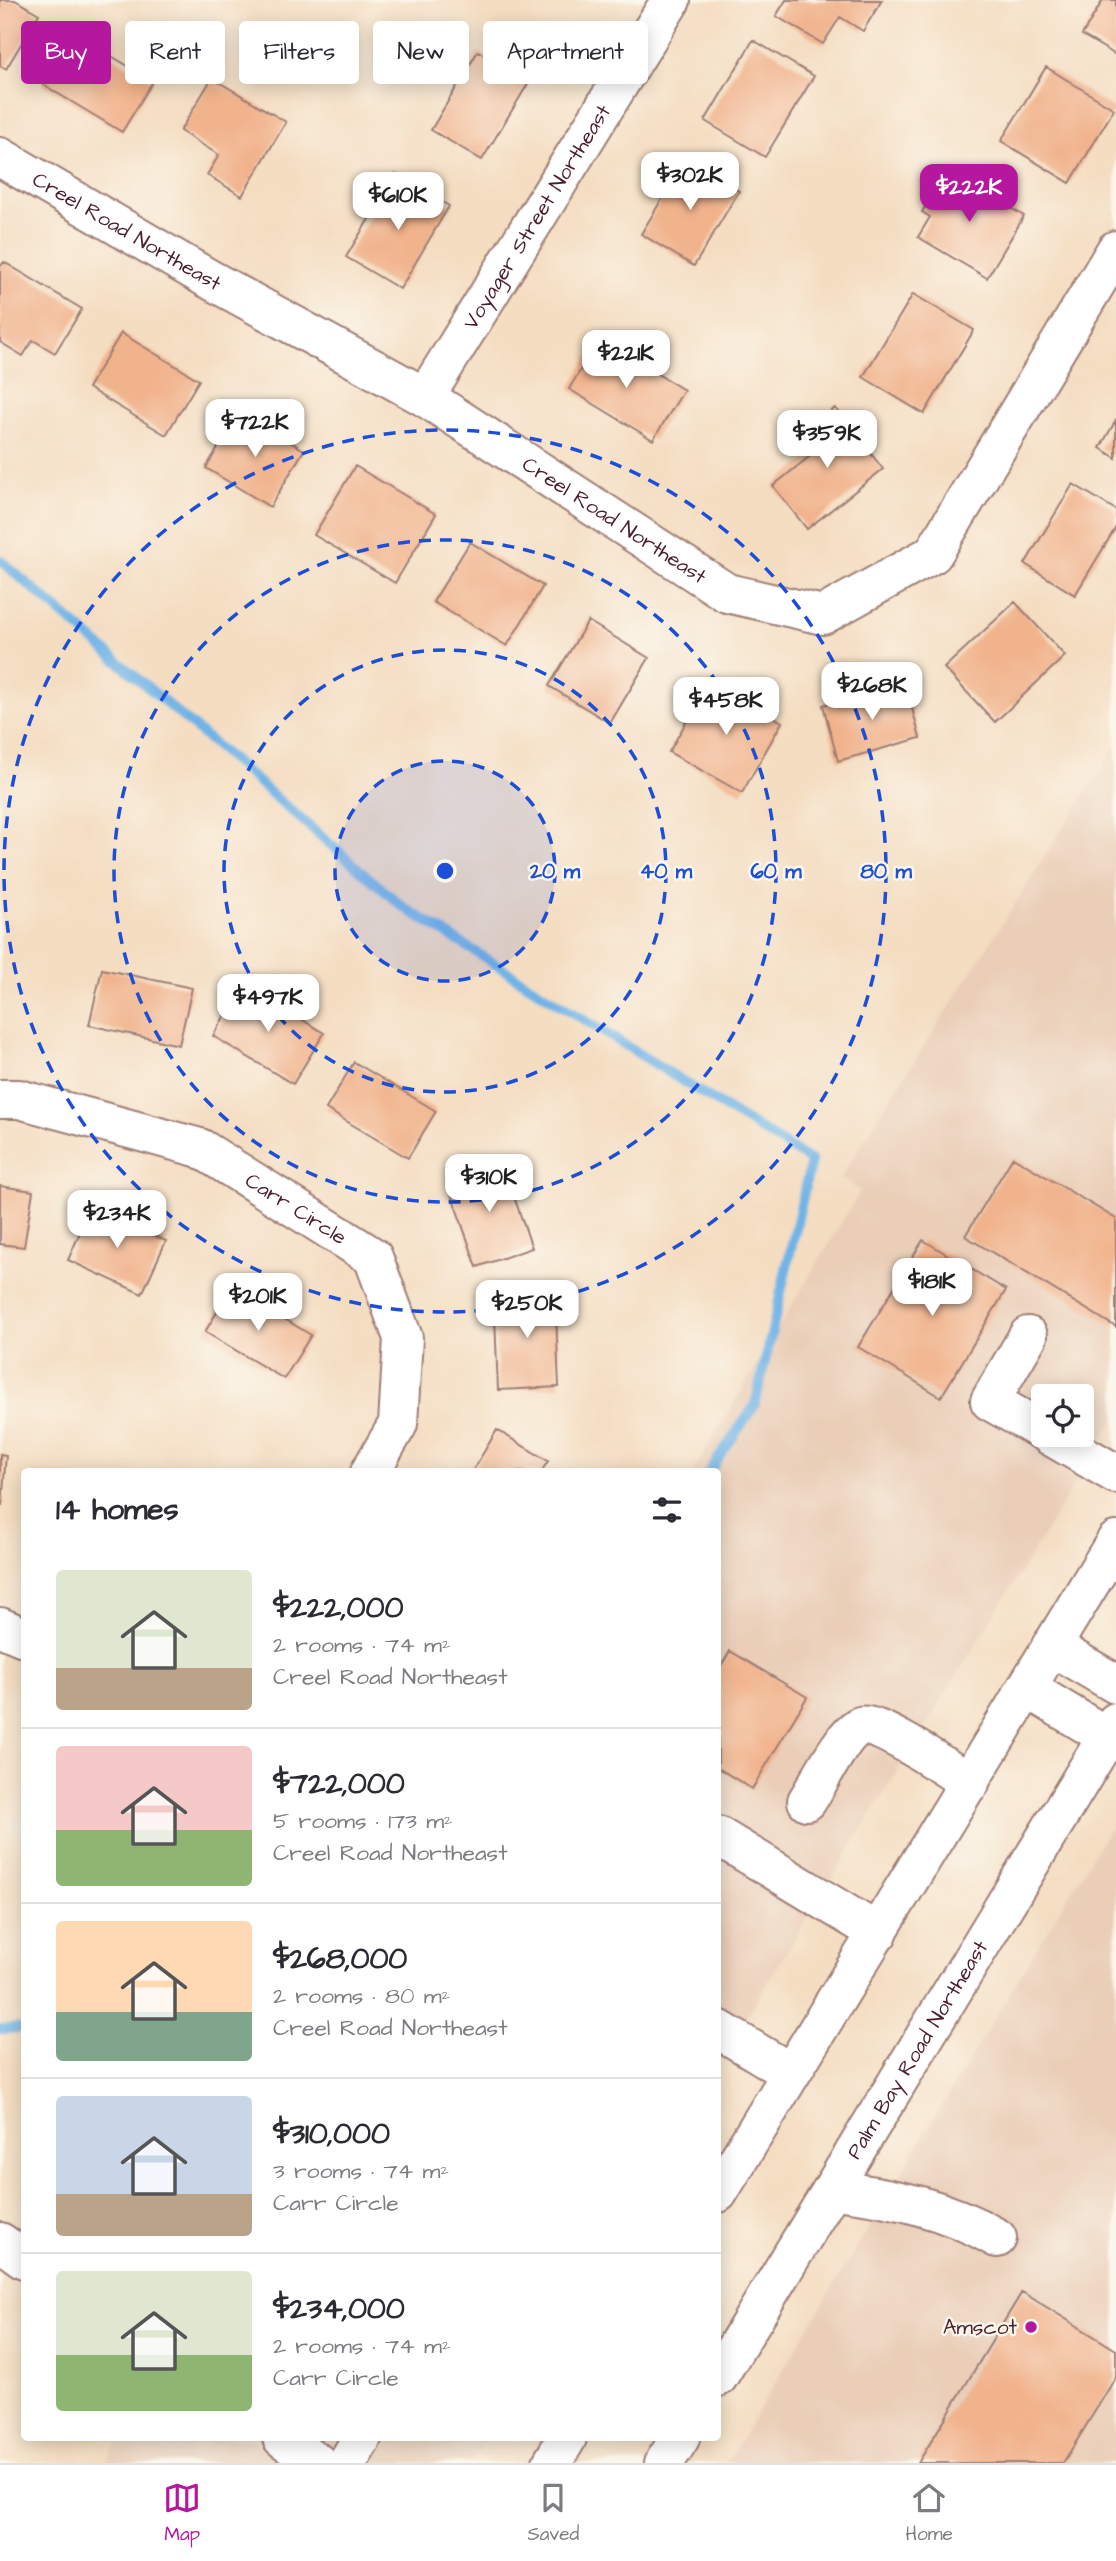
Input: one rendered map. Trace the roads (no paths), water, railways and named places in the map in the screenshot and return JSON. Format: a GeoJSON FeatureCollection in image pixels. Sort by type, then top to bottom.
{"type":"FeatureCollection","features":[{"type":"Feature","properties":{"kind":"street","name":"Voyager Street Northeast"},"geometry":{"type":"LineString","coordinates":[[425,397],[671,0]]}},
{"type":"Feature","properties":{"kind":"street","name":"Creel Road Northeast"},"geometry":{"type":"LineString","coordinates":[[0,157],[209,279],[425,397],[727,593],[823,615],[933,554],[1116,250]]}},
{"type":"Feature","properties":{"kind":"street","name":"Carr Circle"},"geometry":{"type":"LineString","coordinates":[[0,1099],[19,1099],[200,1148],[373,1257],[403,1338],[398,1424],[372,1468]]}},
{"type":"Feature","properties":{"kind":"street"},"geometry":{"type":"LineString","coordinates":[[1028,1336],[990,1401],[1031,1424]]}},
{"type":"Feature","properties":{"kind":"street"},"geometry":{"type":"LineString","coordinates":[[1070,1447],[1116,1474]]}},
{"type":"Feature","properties":{"kind":"street"},"geometry":{"type":"LineString","coordinates":[[721,2188],[1116,1541]]}},
{"type":"Feature","properties":{"kind":"street"},"geometry":{"type":"LineString","coordinates":[[0,1626],[21,1636]]}},
{"type":"Feature","properties":{"kind":"street"},"geometry":{"type":"LineString","coordinates":[[1051,1646],[1116,1684]]}},
{"type":"Feature","properties":{"kind":"street"},"geometry":{"type":"LineString","coordinates":[[1028,1689],[1113,1734]]}},
{"type":"Feature","properties":{"kind":"street"},"geometry":{"type":"LineString","coordinates":[[807,1801],[846,1739],[859,1727],[867,1725],[885,1732],[970,1783]]}},
{"type":"Feature","properties":{"kind":"street","name":"Palm Bay Road Northeast"},"geometry":{"type":"LineString","coordinates":[[721,2372],[1113,1734]]}},
{"type":"Feature","properties":{"kind":"street"},"geometry":{"type":"LineString","coordinates":[[721,1838],[878,1933]]}},
{"type":"Feature","properties":{"kind":"street"},"geometry":{"type":"LineString","coordinates":[[721,2031],[791,2073]]}},
{"type":"Feature","properties":{"kind":"street"},"geometry":{"type":"LineString","coordinates":[[834,2190],[901,2199],[965,2220],[997,2238]]}},
{"type":"Feature","properties":{"kind":"street"},"geometry":{"type":"LineString","coordinates":[[0,2242],[21,2257]]}},
{"type":"Feature","properties":{"kind":"street"},"geometry":{"type":"LineString","coordinates":[[347,2463],[360,2441]]}},
{"type":"Feature","properties":{"kind":"street"},"geometry":{"type":"LineString","coordinates":[[552,2463],[565,2441]]}},
{"type":"Feature","properties":{"kind":"street"},"geometry":{"type":"LineString","coordinates":[[664,2463],[678,2441]]}},
{"type":"Feature","properties":{"kind":"street"},"geometry":{"type":"LineString","coordinates":[[280,2447],[318,2463]]}},
{"type":"Feature","properties":{"kind":"waterway"},"geometry":{"type":"LineString","coordinates":[[0,560],[402,906],[811,1161],[755,1405],[712,1468]]}},
{"type":"Feature","properties":{"kind":"waterway"},"geometry":{"type":"LineString","coordinates":[[0,2029],[21,2028]]}},
{"type":"Feature","properties":{"kind":"place","name":"Amscot"},"geometry":{"type":"Point","coordinates":[1031,2327]}}]}
